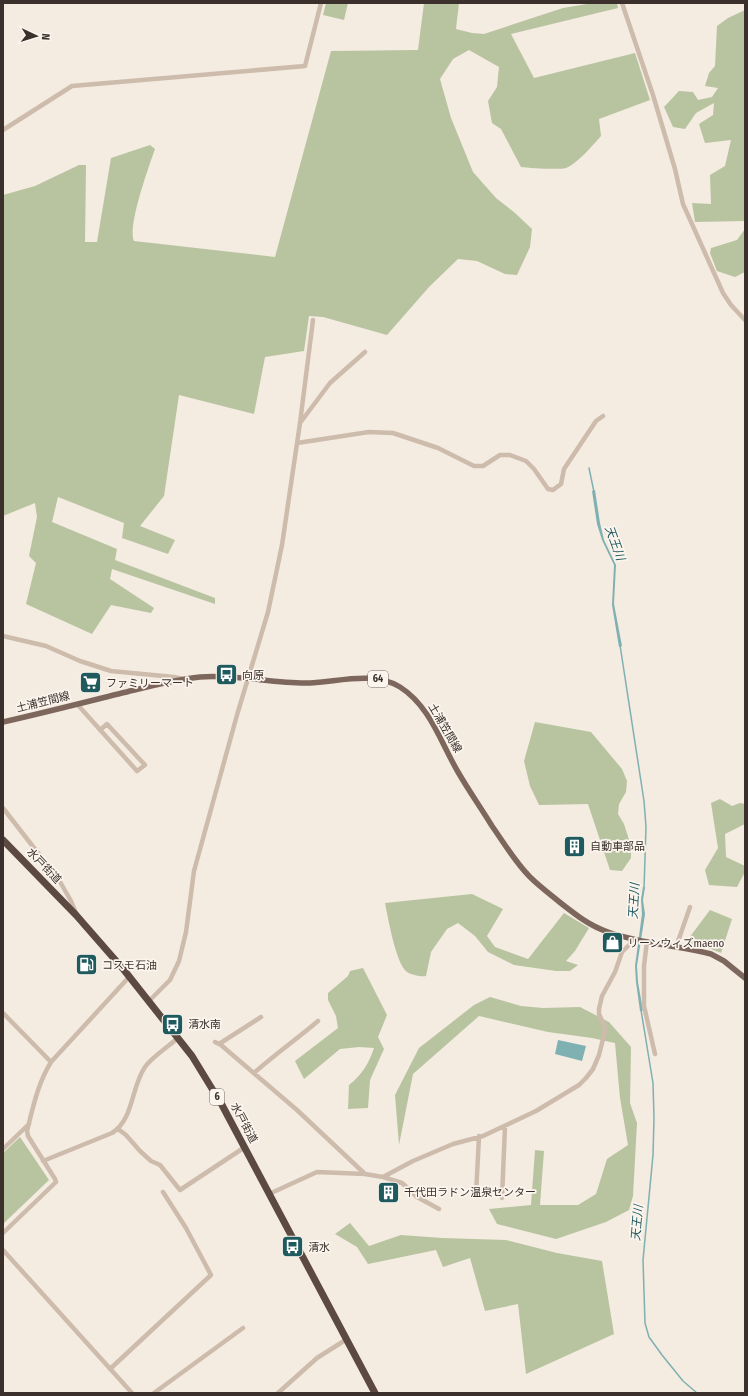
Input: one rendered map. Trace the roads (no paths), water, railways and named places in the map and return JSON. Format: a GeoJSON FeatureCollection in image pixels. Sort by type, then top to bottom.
{"type":"FeatureCollection","features":[{"type":"Feature","properties":{"kind":"highway","name":"水戸街道"},"geometry":{"type":"LineString","coordinates":[[3,840],[76,915],[130,976],[178,1038],[210,1084],[375,1393]]}},
{"type":"Feature","properties":{"kind":"main road","name":"土浦笠間線"},"geometry":{"type":"LineString","coordinates":[[3,722],[184,679],[214,677],[248,678],[303,683],[369,678],[385,680],[398,686],[416,700],[430,718],[467,787],[504,843],[530,877],[572,912],[588,923],[605,931],[645,941],[703,952],[717,957],[730,965],[745,978]]}},
{"type":"Feature","properties":{"kind":"street"},"geometry":{"type":"LineString","coordinates":[[3,130],[72,86],[305,66],[321,3]]}},
{"type":"Feature","properties":{"kind":"street"},"geometry":{"type":"LineString","coordinates":[[622,3],[653,95],[675,169],[683,204],[723,293],[731,305],[745,319]]}},
{"type":"Feature","properties":{"kind":"street"},"geometry":{"type":"LineString","coordinates":[[149,1001],[170,980],[179,961],[186,932],[194,871],[271,599],[282,545],[313,320]]}},
{"type":"Feature","properties":{"kind":"street"},"geometry":{"type":"LineString","coordinates":[[300,423],[330,383],[365,352]]}},
{"type":"Feature","properties":{"kind":"street"},"geometry":{"type":"LineString","coordinates":[[297,443],[369,432],[393,433],[438,448],[474,466],[483,466],[500,455],[510,455],[526,461],[534,469],[548,489],[553,490],[561,484],[564,469],[596,421],[603,416]]}},
{"type":"Feature","properties":{"kind":"street"},"geometry":{"type":"LineString","coordinates":[[3,636],[41,644],[80,661],[111,671],[184,679]]}},
{"type":"Feature","properties":{"kind":"street"},"geometry":{"type":"LineString","coordinates":[[77,704],[100,730],[137,771],[145,765],[107,724],[100,730]]}},
{"type":"Feature","properties":{"kind":"street"},"geometry":{"type":"LineString","coordinates":[[3,808],[59,880],[71,901],[76,915]]}},
{"type":"Feature","properties":{"kind":"street"},"geometry":{"type":"LineString","coordinates":[[676,947],[690,907]]}},
{"type":"Feature","properties":{"kind":"street"},"geometry":{"type":"LineString","coordinates":[[383,1177],[413,1161],[453,1144],[505,1126],[536,1111],[570,1092],[586,1078],[593,1069],[599,1056],[605,1031],[599,1014],[602,996],[615,972],[622,952],[630,944],[633,938]]}},
{"type":"Feature","properties":{"kind":"street"},"geometry":{"type":"LineString","coordinates":[[645,941],[644,1006],[655,1054]]}},
{"type":"Feature","properties":{"kind":"street"},"geometry":{"type":"LineString","coordinates":[[3,1233],[56,1182],[28,1136],[29,1124],[40,1082],[51,1062],[130,976]]}},
{"type":"Feature","properties":{"kind":"street"},"geometry":{"type":"LineString","coordinates":[[3,1013],[51,1062]]}},
{"type":"Feature","properties":{"kind":"street"},"geometry":{"type":"LineString","coordinates":[[261,1017],[217,1043],[297,1110],[365,1174]]}},
{"type":"Feature","properties":{"kind":"street"},"geometry":{"type":"LineString","coordinates":[[254,1073],[275,1054],[318,1021]]}},
{"type":"Feature","properties":{"kind":"street"},"geometry":{"type":"LineString","coordinates":[[42,1161],[118,1130],[125,1120],[145,1067],[178,1038]]}},
{"type":"Feature","properties":{"kind":"street"},"geometry":{"type":"LineString","coordinates":[[3,1148],[29,1124]]}},
{"type":"Feature","properties":{"kind":"street"},"geometry":{"type":"LineString","coordinates":[[502,1198],[505,1126]]}},
{"type":"Feature","properties":{"kind":"street"},"geometry":{"type":"LineString","coordinates":[[118,1130],[126,1135],[140,1151],[160,1165],[180,1190],[245,1147]]}},
{"type":"Feature","properties":{"kind":"street"},"geometry":{"type":"LineString","coordinates":[[476,1196],[479,1136]]}},
{"type":"Feature","properties":{"kind":"street"},"geometry":{"type":"LineString","coordinates":[[269,1194],[317,1172],[365,1174],[383,1177],[402,1183],[417,1197],[439,1208]]}},
{"type":"Feature","properties":{"kind":"street"},"geometry":{"type":"LineString","coordinates":[[110,1369],[211,1276],[186,1228],[163,1192]]}},
{"type":"Feature","properties":{"kind":"street"},"geometry":{"type":"LineString","coordinates":[[3,1250],[132,1393]]}},
{"type":"Feature","properties":{"kind":"street"},"geometry":{"type":"LineString","coordinates":[[154,1393],[244,1328]]}},
{"type":"Feature","properties":{"kind":"street"},"geometry":{"type":"LineString","coordinates":[[278,1393],[317,1358],[346,1339]]}},
{"type":"Feature","properties":{"kind":"water"},"geometry":{"type":"Polygon","coordinates":[[[595,490],[604,540],[616,565],[614,604],[622,646],[619,647],[612,605],[614,565],[602,540],[597,524],[592,491],[595,490]]]}},
{"type":"Feature","properties":{"kind":"water"},"geometry":{"type":"Polygon","coordinates":[[[643,887],[645,887],[643,900],[645,914],[637,966],[643,1011],[640,1011],[635,966],[642,914],[641,899],[643,887]]]}},
{"type":"Feature","properties":{"kind":"water"},"geometry":{"type":"Polygon","coordinates":[[[558,1040],[586,1046],[582,1061],[555,1054],[558,1040]]]}},
{"type":"Feature","properties":{"kind":"waterway","name":"天王川"},"geometry":{"type":"LineString","coordinates":[[589,468],[594,492]]}},
{"type":"Feature","properties":{"kind":"waterway","name":"天王川"},"geometry":{"type":"LineString","coordinates":[[620,645],[644,801],[646,827],[644,889]]}},
{"type":"Feature","properties":{"kind":"waterway","name":"天王川"},"geometry":{"type":"LineString","coordinates":[[641,1010],[653,1083],[654,1118],[653,1155],[643,1260],[645,1323],[649,1337],[662,1355],[683,1381],[697,1393]]}},
{"type":"Feature","properties":{"kind":"place","name":"向原"},"geometry":{"type":"Point","coordinates":[226,675]}},
{"type":"Feature","properties":{"kind":"place","name":"ファミリーマート"},"geometry":{"type":"Point","coordinates":[90,683]}},
{"type":"Feature","properties":{"kind":"place","name":"自動車部品"},"geometry":{"type":"Point","coordinates":[574,846]}},
{"type":"Feature","properties":{"kind":"place","name":"リーンウィズmaeno"},"geometry":{"type":"Point","coordinates":[612,943]}},
{"type":"Feature","properties":{"kind":"place","name":"コスモ石油"},"geometry":{"type":"Point","coordinates":[86,965]}},
{"type":"Feature","properties":{"kind":"place","name":"清水南"},"geometry":{"type":"Point","coordinates":[172,1024]}},
{"type":"Feature","properties":{"kind":"place","name":"千代田ラドン温泉センター"},"geometry":{"type":"Point","coordinates":[389,1192]}},
{"type":"Feature","properties":{"kind":"place","name":"清水"},"geometry":{"type":"Point","coordinates":[292,1247]}}]}
